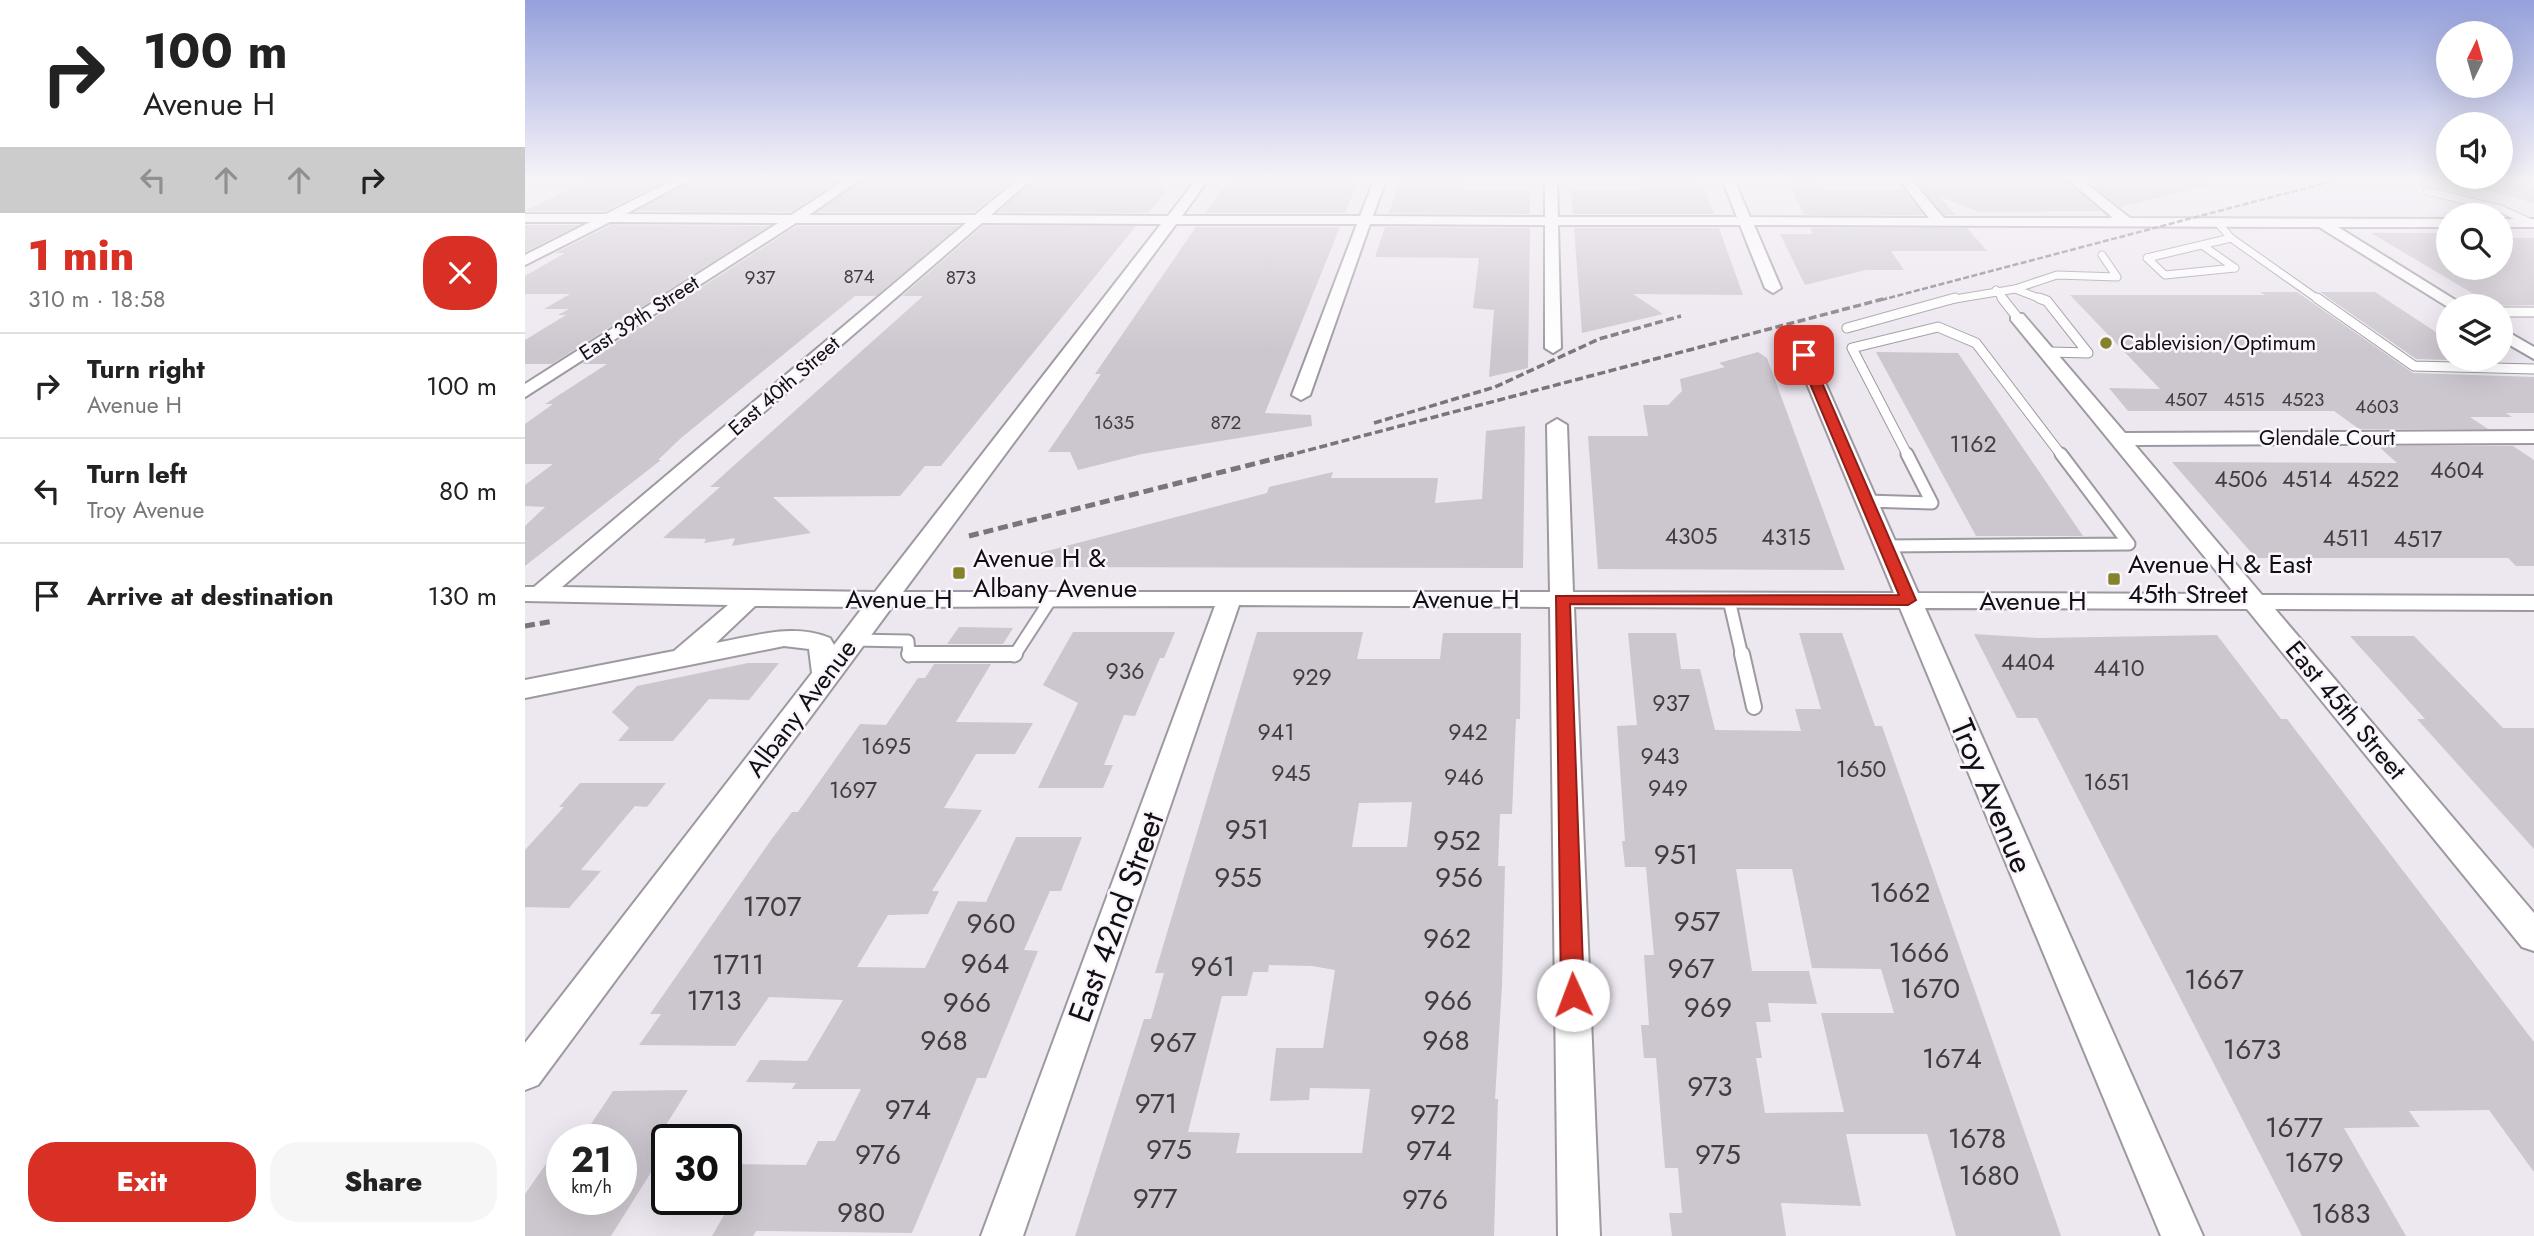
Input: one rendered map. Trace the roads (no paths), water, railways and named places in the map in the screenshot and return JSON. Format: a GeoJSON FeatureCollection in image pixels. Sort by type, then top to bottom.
{"type":"FeatureCollection","features":[{"type":"Feature","properties":{"kind":"street"},"geometry":{"type":"LineString","coordinates":[[525,261],[576,235]]}},
{"type":"Feature","properties":{"kind":"street","name":"East 39th Street"},"geometry":{"type":"LineString","coordinates":[[525,392],[769,235]]}},
{"type":"Feature","properties":{"kind":"street","name":"East 40th Street"},"geometry":{"type":"LineString","coordinates":[[533,594],[961,235]]}},
{"type":"Feature","properties":{"kind":"street","name":"Albany Avenue"},"geometry":{"type":"LineString","coordinates":[[525,1072],[1161,235]]}},
{"type":"Feature","properties":{"kind":"street"},"geometry":{"type":"LineString","coordinates":[[1301,395],[1360,235]]}},
{"type":"Feature","properties":{"kind":"street"},"geometry":{"type":"LineString","coordinates":[[1552,235],[1553,348]]}},
{"type":"Feature","properties":{"kind":"street"},"geometry":{"type":"LineString","coordinates":[[1752,235],[1773,288]]}},
{"type":"Feature","properties":{"kind":"street"},"geometry":{"type":"LineString","coordinates":[[2342,235],[2438,294]]}},
{"type":"Feature","properties":{"kind":"street","name":"East 45th Street"},"geometry":{"type":"LineString","coordinates":[[2017,317],[2049,352],[2534,937]]}},
{"type":"Feature","properties":{"kind":"street"},"geometry":{"type":"LineString","coordinates":[[2513,341],[2534,354]]}},
{"type":"Feature","properties":{"kind":"street","name":"Troy Avenue"},"geometry":{"type":"LineString","coordinates":[[1804,355],[2182,1236]]}},
{"type":"Feature","properties":{"kind":"street"},"geometry":{"type":"LineString","coordinates":[[1557,425],[1579,1236]]}},
{"type":"Feature","properties":{"kind":"street","name":"Glendale Court"},"geometry":{"type":"LineString","coordinates":[[2119,439],[2534,437]]}},
{"type":"Feature","properties":{"kind":"street","name":"Avenue H"},"geometry":{"type":"LineString","coordinates":[[533,594],[748,599],[2534,603]]}},
{"type":"Feature","properties":{"kind":"street","name":"East 42nd Street"},"geometry":{"type":"LineString","coordinates":[[1002,1236],[1230,598]]}},
{"type":"Feature","properties":{"kind":"street"},"geometry":{"type":"LineString","coordinates":[[679,659],[710,636],[748,599]]}},
{"type":"Feature","properties":{"kind":"street"},"geometry":{"type":"LineString","coordinates":[[525,689],[784,638],[806,638],[821,644],[826,676]]}},
{"type":"Feature","properties":{"kind":"lane"},"geometry":{"type":"LineString","coordinates":[[2228,235],[2414,366],[2534,369]]}},
{"type":"Feature","properties":{"kind":"lane"},"geometry":{"type":"LineString","coordinates":[[2201,245],[2235,268],[2165,275],[2147,258],[2201,245],[2231,238]]}},
{"type":"Feature","properties":{"kind":"lane"},"geometry":{"type":"LineString","coordinates":[[2181,250],[2189,257]]}},
{"type":"Feature","properties":{"kind":"lane"},"geometry":{"type":"LineString","coordinates":[[1847,328],[1966,295],[2015,289],[2057,275],[2117,277],[2102,255]]}},
{"type":"Feature","properties":{"kind":"lane"},"geometry":{"type":"LineString","coordinates":[[2197,264],[2206,271]]}},
{"type":"Feature","properties":{"kind":"lane"},"geometry":{"type":"LineString","coordinates":[[2015,289],[2047,301],[2088,353],[2049,352]]}},
{"type":"Feature","properties":{"kind":"lane","name":"East 45th Street"},"geometry":{"type":"LineString","coordinates":[[1996,290],[2017,317]]}},
{"type":"Feature","properties":{"kind":"lane"},"geometry":{"type":"LineString","coordinates":[[2513,312],[2534,312]]}},
{"type":"Feature","properties":{"kind":"lane"},"geometry":{"type":"LineString","coordinates":[[1866,501],[1932,503],[1852,348],[1938,327],[1976,343],[2129,544],[1885,546]]}},
{"type":"Feature","properties":{"kind":"lane"},"geometry":{"type":"LineString","coordinates":[[853,640],[908,641],[909,656],[1014,656],[1051,599]]}},
{"type":"Feature","properties":{"kind":"lane"},"geometry":{"type":"LineString","coordinates":[[1729,600],[1754,707]]}},
{"type":"Feature","properties":{"kind":"railway"},"geometry":{"type":"LineString","coordinates":[[1881,300],[2129,235]]}},
{"type":"Feature","properties":{"kind":"railway"},"geometry":{"type":"LineString","coordinates":[[1286,456],[1887,298]]}},
{"type":"Feature","properties":{"kind":"railway"},"geometry":{"type":"LineString","coordinates":[[1374,423],[1495,387],[1599,339],[1681,316]]}},
{"type":"Feature","properties":{"kind":"railway"},"geometry":{"type":"LineString","coordinates":[[969,536],[1293,454]]}},
{"type":"Feature","properties":{"kind":"railway"},"geometry":{"type":"LineString","coordinates":[[525,626],[554,621]]}},
{"type":"Feature","properties":{"kind":"place","name":"Cablevision/Optimum"},"geometry":{"type":"Point","coordinates":[2106,343]}},
{"type":"Feature","properties":{"kind":"place","name":"Avenue H & Albany Avenue"},"geometry":{"type":"Point","coordinates":[959,573]}},
{"type":"Feature","properties":{"kind":"place","name":"Avenue H & East 45th Street"},"geometry":{"type":"Point","coordinates":[2114,579]}}]}
